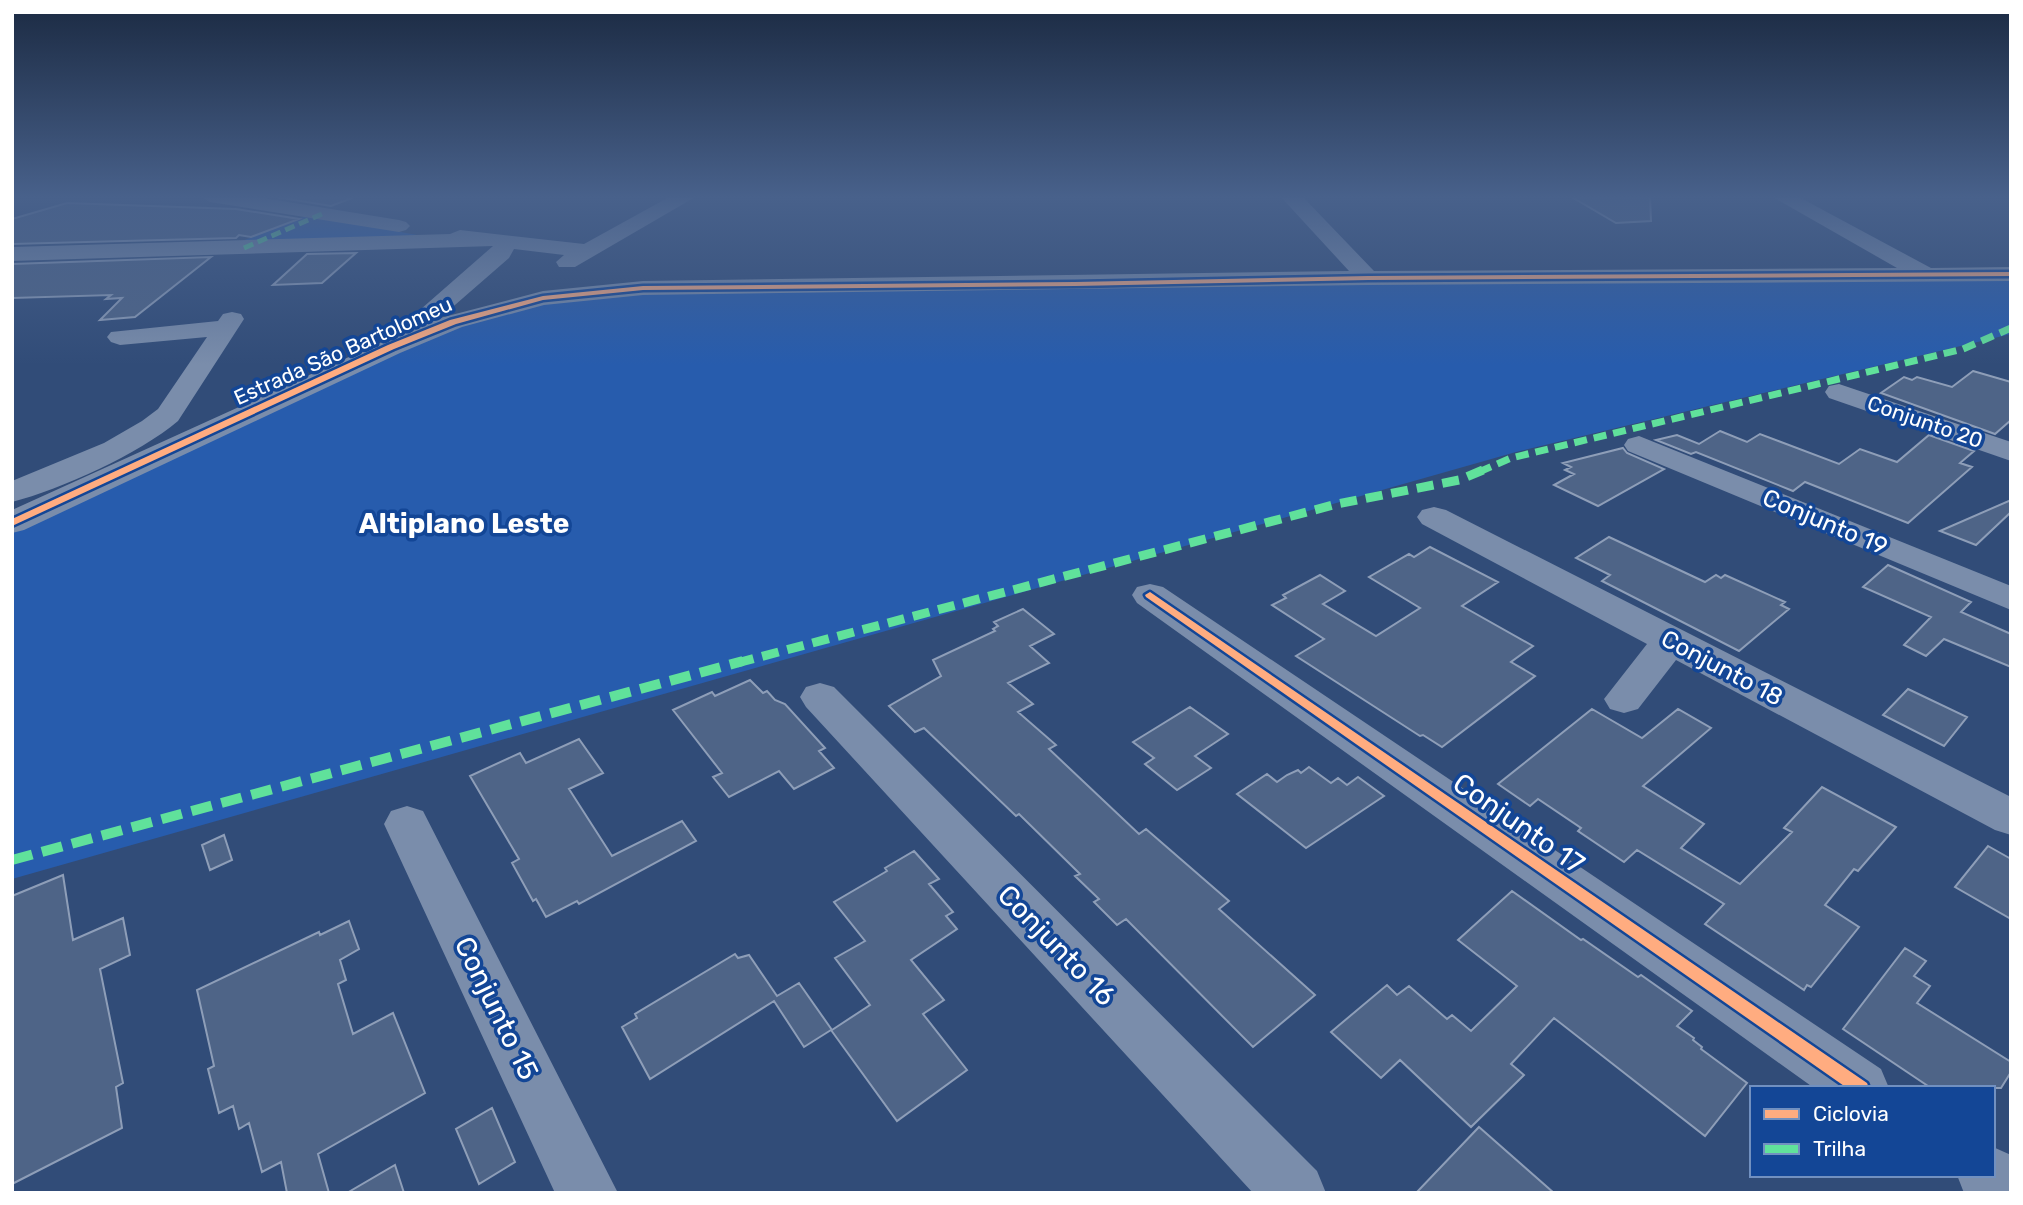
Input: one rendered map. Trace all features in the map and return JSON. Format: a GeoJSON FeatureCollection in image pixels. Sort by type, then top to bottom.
{"type":"FeatureCollection","features":[{"type":"Feature","properties":{"kind":"street"},"geometry":{"type":"LineString","coordinates":[[12,254],[78,252]]}},
{"type":"Feature","properties":{"kind":"street"},"geometry":{"type":"LineString","coordinates":[[449,319],[460,288],[501,252]]}},
{"type":"Feature","properties":{"kind":"street"},"geometry":{"type":"LineString","coordinates":[[536,273],[539,252]]}},
{"type":"Feature","properties":{"kind":"street"},"geometry":{"type":"LineString","coordinates":[[449,319],[500,298],[536,273],[585,252]]}},
{"type":"Feature","properties":{"kind":"street"},"geometry":{"type":"LineString","coordinates":[[1343,252],[1368,278]]}},
{"type":"Feature","properties":{"kind":"street"},"geometry":{"type":"LineString","coordinates":[[1886,252],[1928,275]]}},
{"type":"Feature","properties":{"kind":"street"},"geometry":{"type":"LineString","coordinates":[[460,288],[500,298],[643,288],[1089,284],[1368,278],[2011,274]]}},
{"type":"Feature","properties":{"kind":"street","name":"Estrada São Bartolomeu"},"geometry":{"type":"LineString","coordinates":[[12,523],[449,319]]}},
{"type":"Feature","properties":{"kind":"street"},"geometry":{"type":"LineString","coordinates":[[120,337],[228,323]]}},
{"type":"Feature","properties":{"kind":"street"},"geometry":{"type":"LineString","coordinates":[[12,492],[125,443],[158,425],[168,415],[228,323]]}},
{"type":"Feature","properties":{"kind":"street","name":"Conjunto 20"},"geometry":{"type":"LineString","coordinates":[[1839,392],[2011,453]]}},
{"type":"Feature","properties":{"kind":"street","name":"Conjunto 19"},"geometry":{"type":"LineString","coordinates":[[1639,445],[2011,599]]}},
{"type":"Feature","properties":{"kind":"street","name":"Conjunto 18"},"geometry":{"type":"LineString","coordinates":[[1434,517],[2011,818]]}},
{"type":"Feature","properties":{"kind":"street","name":"Conjunto 17"},"geometry":{"type":"LineString","coordinates":[[1150,595],[1858,1086]]}},
{"type":"Feature","properties":{"kind":"street"},"geometry":{"type":"LineString","coordinates":[[1624,699],[1671,641]]}},
{"type":"Feature","properties":{"kind":"street","name":"Conjunto 16"},"geometry":{"type":"LineString","coordinates":[[820,697],[1295,1193]]}},
{"type":"Feature","properties":{"kind":"street","name":"Conjunto 15"},"geometry":{"type":"LineString","coordinates":[[407,824],[587,1193]]}},
{"type":"Feature","properties":{"kind":"street"},"geometry":{"type":"LineString","coordinates":[[1990,1177],[2011,1191]]}},
{"type":"Feature","properties":{"kind":"shaded area"},"geometry":{"type":"Polygon","coordinates":[[[2011,279],[2011,334],[1516,452],[12,879],[12,521],[447,322],[577,288],[2011,279]]]}},
{"type":"Feature","properties":{"kind":"building"},"geometry":{"type":"Polygon","coordinates":[[[356,253],[322,283],[273,285],[307,254],[356,253]]]}},
{"type":"Feature","properties":{"kind":"building"},"geometry":{"type":"Polygon","coordinates":[[[211,257],[135,317],[100,320],[122,298],[106,299],[111,295],[12,298],[12,264],[211,257]]]}},
{"type":"Feature","properties":{"kind":"building"},"geometry":{"type":"Polygon","coordinates":[[[1973,371],[2011,382],[2011,420],[1995,434],[1881,393],[1904,377],[1912,380],[1917,377],[1952,387],[1973,371]]]}},
{"type":"Feature","properties":{"kind":"building"},"geometry":{"type":"Polygon","coordinates":[[[1720,431],[1747,442],[1760,434],[1839,464],[1860,449],[1897,462],[1929,435],[1974,451],[1960,463],[1972,467],[1908,523],[1805,482],[1793,491],[1696,452],[1691,454],[1656,440],[1677,435],[1699,444],[1720,431]]]}},
{"type":"Feature","properties":{"kind":"building"},"geometry":{"type":"Polygon","coordinates":[[[1623,448],[1627,453],[1664,469],[1598,506],[1554,485],[1574,474],[1565,470],[1571,467],[1563,463],[1623,448]]]}},
{"type":"Feature","properties":{"kind":"building"},"geometry":{"type":"Polygon","coordinates":[[[2011,500],[2011,512],[1976,545],[1940,531],[2011,500]]]}},
{"type":"Feature","properties":{"kind":"building"},"geometry":{"type":"Polygon","coordinates":[[[1609,537],[1705,582],[1716,575],[1721,578],[1725,575],[1785,602],[1781,605],[1789,609],[1739,651],[1602,581],[1610,575],[1576,558],[1609,537]]]}},
{"type":"Feature","properties":{"kind":"building"},"geometry":{"type":"Polygon","coordinates":[[[1430,547],[1498,582],[1462,606],[1533,646],[1511,662],[1535,676],[1442,747],[1423,735],[1420,736],[1296,656],[1324,639],[1272,605],[1286,598],[1283,595],[1320,575],[1345,591],[1323,604],[1376,636],[1420,608],[1369,577],[1409,554],[1414,557],[1430,547]]]}},
{"type":"Feature","properties":{"kind":"building"},"geometry":{"type":"Polygon","coordinates":[[[1888,565],[1971,602],[1961,612],[2011,634],[2011,667],[1944,639],[1926,656],[1904,645],[1931,617],[1863,587],[1888,565]]]}},
{"type":"Feature","properties":{"kind":"building"},"geometry":{"type":"Polygon","coordinates":[[[1023,609],[1054,634],[1030,646],[1049,663],[1008,683],[1033,704],[1018,712],[1056,745],[1049,749],[1139,834],[1146,829],[1229,901],[1219,909],[1315,995],[1253,1047],[1126,919],[1117,925],[1094,902],[1099,899],[1075,876],[1080,874],[1019,814],[1016,816],[924,728],[915,732],[889,706],[941,676],[933,660],[995,631],[993,629],[998,626],[994,622],[1023,609]]]}},
{"type":"Feature","properties":{"kind":"building"},"geometry":{"type":"Polygon","coordinates":[[[750,680],[763,693],[767,691],[775,700],[785,704],[825,748],[819,751],[834,768],[794,789],[779,771],[729,797],[713,777],[722,773],[673,710],[712,692],[715,696],[750,680]]]}},
{"type":"Feature","properties":{"kind":"building"},"geometry":{"type":"Polygon","coordinates":[[[1908,689],[1967,717],[1944,746],[1883,715],[1908,689]]]}},
{"type":"Feature","properties":{"kind":"building"},"geometry":{"type":"Polygon","coordinates":[[[1190,707],[1228,734],[1195,756],[1211,768],[1177,790],[1145,764],[1154,758],[1133,742],[1190,707]]]}},
{"type":"Feature","properties":{"kind":"building"},"geometry":{"type":"Polygon","coordinates":[[[1592,709],[1642,738],[1678,709],[1711,728],[1643,786],[1704,824],[1681,848],[1740,884],[1792,832],[1784,828],[1822,787],[1896,827],[1858,871],[1854,869],[1825,905],[1859,927],[1811,987],[1807,985],[1804,990],[1705,924],[1724,904],[1637,850],[1624,862],[1578,831],[1581,828],[1538,799],[1530,806],[1498,784],[1592,709]]]}},
{"type":"Feature","properties":{"kind":"building"},"geometry":{"type":"Polygon","coordinates":[[[579,739],[603,773],[569,789],[612,856],[682,821],[696,841],[579,904],[577,901],[546,917],[536,899],[533,901],[512,863],[519,859],[470,776],[520,753],[526,763],[579,739]]]}},
{"type":"Feature","properties":{"kind":"building"},"geometry":{"type":"Polygon","coordinates":[[[1309,767],[1331,783],[1338,778],[1347,785],[1358,777],[1384,796],[1306,848],[1237,794],[1267,774],[1277,782],[1309,767]]]}},
{"type":"Feature","properties":{"kind":"building"},"geometry":{"type":"Polygon","coordinates":[[[224,835],[232,860],[210,870],[202,845],[224,835]]]}},
{"type":"Feature","properties":{"kind":"building"},"geometry":{"type":"Polygon","coordinates":[[[1988,846],[2011,859],[2011,919],[1955,887],[1988,846]]]}},
{"type":"Feature","properties":{"kind":"building"},"geometry":{"type":"Polygon","coordinates":[[[914,851],[939,879],[929,884],[953,912],[946,916],[957,929],[911,960],[944,1000],[923,1014],[967,1070],[897,1121],[831,1030],[804,1047],[774,1001],[650,1079],[622,1027],[637,1018],[635,1014],[735,954],[738,958],[749,955],[777,996],[799,983],[832,1030],[870,1005],[835,958],[865,941],[834,902],[887,871],[885,868],[914,851]]]}},
{"type":"Feature","properties":{"kind":"building"},"geometry":{"type":"Polygon","coordinates":[[[63,875],[73,940],[123,918],[130,955],[100,969],[123,1083],[116,1087],[122,1128],[12,1184],[12,896],[63,875]]]}},
{"type":"Feature","properties":{"kind":"building"},"geometry":{"type":"Polygon","coordinates":[[[1512,891],[1581,940],[1638,977],[1641,975],[1692,1011],[1677,1026],[1694,1038],[1701,1049],[1747,1083],[1705,1136],[1554,1018],[1511,1064],[1524,1075],[1471,1127],[1400,1060],[1381,1078],[1331,1032],[1387,985],[1397,995],[1409,986],[1447,1019],[1452,1015],[1471,1031],[1517,986],[1458,940],[1512,891]]]}},
{"type":"Feature","properties":{"kind":"building"},"geometry":{"type":"Polygon","coordinates":[[[349,921],[359,949],[340,960],[346,980],[338,984],[353,1034],[393,1013],[425,1093],[318,1154],[329,1193],[287,1193],[281,1162],[262,1172],[249,1123],[239,1129],[233,1106],[219,1113],[208,1069],[214,1066],[197,990],[319,932],[320,935],[349,921]]]}},
{"type":"Feature","properties":{"kind":"building"},"geometry":{"type":"Polygon","coordinates":[[[1905,948],[1926,961],[1914,976],[1930,986],[1917,1003],[2011,1062],[2011,1072],[2001,1088],[1928,1086],[1843,1029],[1905,948]]]}},
{"type":"Feature","properties":{"kind":"building"},"geometry":{"type":"Polygon","coordinates":[[[492,1108],[515,1162],[479,1184],[456,1129],[492,1108]]]}},
{"type":"Feature","properties":{"kind":"building"},"geometry":{"type":"Polygon","coordinates":[[[1479,1127],[1554,1193],[1416,1193],[1479,1127]]]}},
{"type":"Feature","properties":{"kind":"building"},"geometry":{"type":"Polygon","coordinates":[[[395,1165],[404,1193],[347,1193],[395,1165]]]}},
{"type":"Feature","properties":{"kind":"marked path"},"geometry":{"type":"LineString","coordinates":[[12,860],[1337,504],[1459,480],[1511,458],[1963,349],[2011,328]]}},
{"type":"Feature","properties":{"kind":"cycle path"},"geometry":{"type":"LineString","coordinates":[[12,523],[391,347],[453,322],[543,298],[643,288],[1368,278],[2011,274]]}},
{"type":"Feature","properties":{"kind":"cycle path"},"geometry":{"type":"LineString","coordinates":[[1150,595],[1858,1086]]}},
{"type":"Feature","properties":{"kind":"district","name":"Altiplano Leste"},"geometry":{"type":"Point","coordinates":[464,523]}}]}
